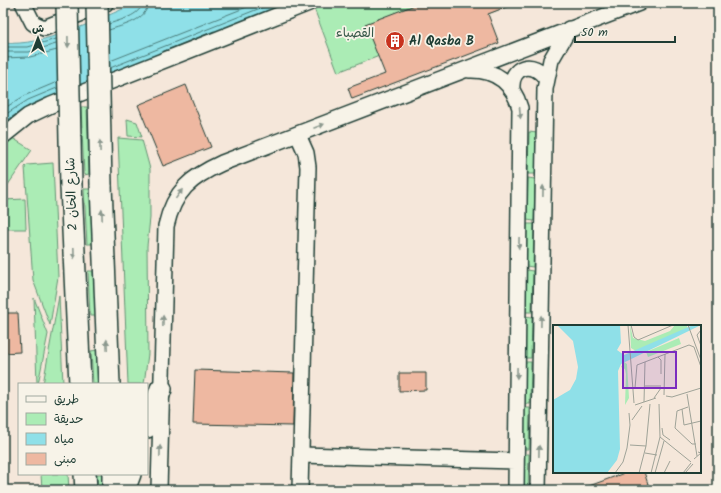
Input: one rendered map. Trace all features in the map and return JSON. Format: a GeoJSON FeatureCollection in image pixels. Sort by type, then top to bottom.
{"type":"FeatureCollection","features":[{"type":"Feature","properties":{"kind":"main road","name":"شارع الخان 2"},"geometry":{"type":"LineString","coordinates":[[67,3],[71,186],[80,383]]}},
{"type":"Feature","properties":{"kind":"main road"},"geometry":{"type":"LineString","coordinates":[[97,3],[101,185],[109,383]]}},
{"type":"Feature","properties":{"kind":"main road"},"geometry":{"type":"LineString","coordinates":[[148,424],[161,389]]}},
{"type":"Feature","properties":{"kind":"main road"},"geometry":{"type":"LineString","coordinates":[[85,475],[86,490]]}},
{"type":"Feature","properties":{"kind":"main road"},"geometry":{"type":"LineString","coordinates":[[113,475],[114,490]]}},
{"type":"Feature","properties":{"kind":"main road"},"geometry":{"type":"LineString","coordinates":[[124,490],[130,475]]}},
{"type":"Feature","properties":{"kind":"street"},"geometry":{"type":"LineString","coordinates":[[22,3],[34,23],[44,28],[107,3]]}},
{"type":"Feature","properties":{"kind":"street"},"geometry":{"type":"LineString","coordinates":[[3,136],[28,116],[50,104],[310,3]]}},
{"type":"Feature","properties":{"kind":"street"},"geometry":{"type":"LineString","coordinates":[[159,490],[166,226],[169,212],[175,198],[184,187],[195,177],[208,170],[462,70],[639,3]]}},
{"type":"Feature","properties":{"kind":"street"},"geometry":{"type":"LineString","coordinates":[[538,490],[546,79],[553,56],[569,29]]}},
{"type":"Feature","properties":{"kind":"street"},"geometry":{"type":"LineString","coordinates":[[512,90],[513,77],[523,68],[537,69],[546,79]]}},
{"type":"Feature","properties":{"kind":"street"},"geometry":{"type":"LineString","coordinates":[[462,70],[488,72],[506,82],[517,98],[520,118],[516,490]]}},
{"type":"Feature","properties":{"kind":"street"},"geometry":{"type":"LineString","coordinates":[[298,135],[306,153],[308,167],[300,490]]}},
{"type":"Feature","properties":{"kind":"street"},"geometry":{"type":"LineString","coordinates":[[301,455],[516,461]]}},
{"type":"Feature","properties":{"kind":"green space","name":"القصباء"},"geometry":{"type":"Polygon","coordinates":[[[312,3],[516,3],[338,72],[312,3]]]}},
{"type":"Feature","properties":{"kind":"green space"},"geometry":{"type":"Polygon","coordinates":[[[81,107],[87,107],[89,174],[84,175],[81,107]]]}},
{"type":"Feature","properties":{"kind":"green space"},"geometry":{"type":"Polygon","coordinates":[[[127,119],[137,122],[142,137],[128,136],[127,119]]]}},
{"type":"Feature","properties":{"kind":"green space"},"geometry":{"type":"Polygon","coordinates":[[[529,132],[537,133],[536,174],[528,174],[529,132]]]}},
{"type":"Feature","properties":{"kind":"green space"},"geometry":{"type":"Polygon","coordinates":[[[9,136],[32,150],[3,192],[3,144],[9,136]]]}},
{"type":"Feature","properties":{"kind":"green space"},"geometry":{"type":"Polygon","coordinates":[[[118,138],[142,140],[150,169],[150,218],[147,246],[148,354],[144,383],[128,383],[118,138]]]}},
{"type":"Feature","properties":{"kind":"green space"},"geometry":{"type":"Polygon","coordinates":[[[53,163],[58,277],[50,325],[33,280],[25,167],[27,165],[53,163]]]}},
{"type":"Feature","properties":{"kind":"green space"},"geometry":{"type":"Polygon","coordinates":[[[528,178],[535,179],[534,221],[527,220],[528,178]]]}},
{"type":"Feature","properties":{"kind":"green space"},"geometry":{"type":"Polygon","coordinates":[[[84,189],[90,189],[93,244],[87,244],[84,189]]]}},
{"type":"Feature","properties":{"kind":"green space"},"geometry":{"type":"Polygon","coordinates":[[[25,199],[26,229],[3,229],[3,200],[25,199]]]}},
{"type":"Feature","properties":{"kind":"green space"},"geometry":{"type":"Polygon","coordinates":[[[527,224],[534,224],[533,267],[526,266],[527,224]]]}},
{"type":"Feature","properties":{"kind":"green space"},"geometry":{"type":"Polygon","coordinates":[[[526,270],[533,271],[532,312],[525,312],[526,270]]]}},
{"type":"Feature","properties":{"kind":"green space"},"geometry":{"type":"Polygon","coordinates":[[[88,271],[93,271],[96,316],[90,316],[88,271]]]}},
{"type":"Feature","properties":{"kind":"green space"},"geometry":{"type":"Polygon","coordinates":[[[59,296],[63,383],[43,383],[59,296]]]}},
{"type":"Feature","properties":{"kind":"green space"},"geometry":{"type":"Polygon","coordinates":[[[34,298],[48,334],[38,383],[37,383],[34,298]]]}},
{"type":"Feature","properties":{"kind":"green space"},"geometry":{"type":"Polygon","coordinates":[[[524,316],[532,317],[531,358],[523,358],[524,316]]]}},
{"type":"Feature","properties":{"kind":"green space"},"geometry":{"type":"Polygon","coordinates":[[[97,350],[99,383],[93,383],[91,351],[97,350]]]}},
{"type":"Feature","properties":{"kind":"green space"},"geometry":{"type":"Polygon","coordinates":[[[523,362],[531,362],[530,404],[522,404],[523,362]]]}},
{"type":"Feature","properties":{"kind":"green space"},"geometry":{"type":"Polygon","coordinates":[[[522,408],[530,408],[529,449],[521,449],[522,408]]]}},
{"type":"Feature","properties":{"kind":"green space"},"geometry":{"type":"Polygon","coordinates":[[[521,454],[529,454],[528,490],[520,490],[521,454]]]}},
{"type":"Feature","properties":{"kind":"green space"},"geometry":{"type":"Polygon","coordinates":[[[41,475],[68,475],[69,490],[42,490],[41,475]]]}},
{"type":"Feature","properties":{"kind":"green space"},"geometry":{"type":"Polygon","coordinates":[[[97,475],[103,475],[104,490],[98,490],[97,475]]]}},
{"type":"Feature","properties":{"kind":"water"},"geometry":{"type":"Polygon","coordinates":[[[137,3],[298,3],[3,128],[3,43],[36,41],[54,36],[89,24],[137,3]]]}},
{"type":"Feature","properties":{"kind":"building"},"geometry":{"type":"Polygon","coordinates":[[[420,3],[514,4],[488,14],[499,43],[352,99],[348,88],[385,74],[365,24],[420,3]]]}},
{"type":"Feature","properties":{"kind":"building"},"geometry":{"type":"Polygon","coordinates":[[[186,85],[211,147],[163,166],[138,105],[186,85]]]}},
{"type":"Feature","properties":{"kind":"building"},"geometry":{"type":"Polygon","coordinates":[[[3,313],[18,313],[20,352],[3,353],[3,313]]]}},
{"type":"Feature","properties":{"kind":"building"},"geometry":{"type":"Polygon","coordinates":[[[195,370],[294,373],[293,426],[193,424],[195,370]]]}},
{"type":"Feature","properties":{"kind":"building"},"geometry":{"type":"Polygon","coordinates":[[[399,373],[426,373],[426,390],[399,391],[399,373]]]}},
{"type":"Feature","properties":{"kind":"building"},"geometry":{"type":"Polygon","coordinates":[[[624,473],[644,473],[650,490],[581,490],[624,473]]]}},
{"type":"Feature","properties":{"kind":"place","name":"Al Qasba B"},"geometry":{"type":"Point","coordinates":[395,41]}}]}
